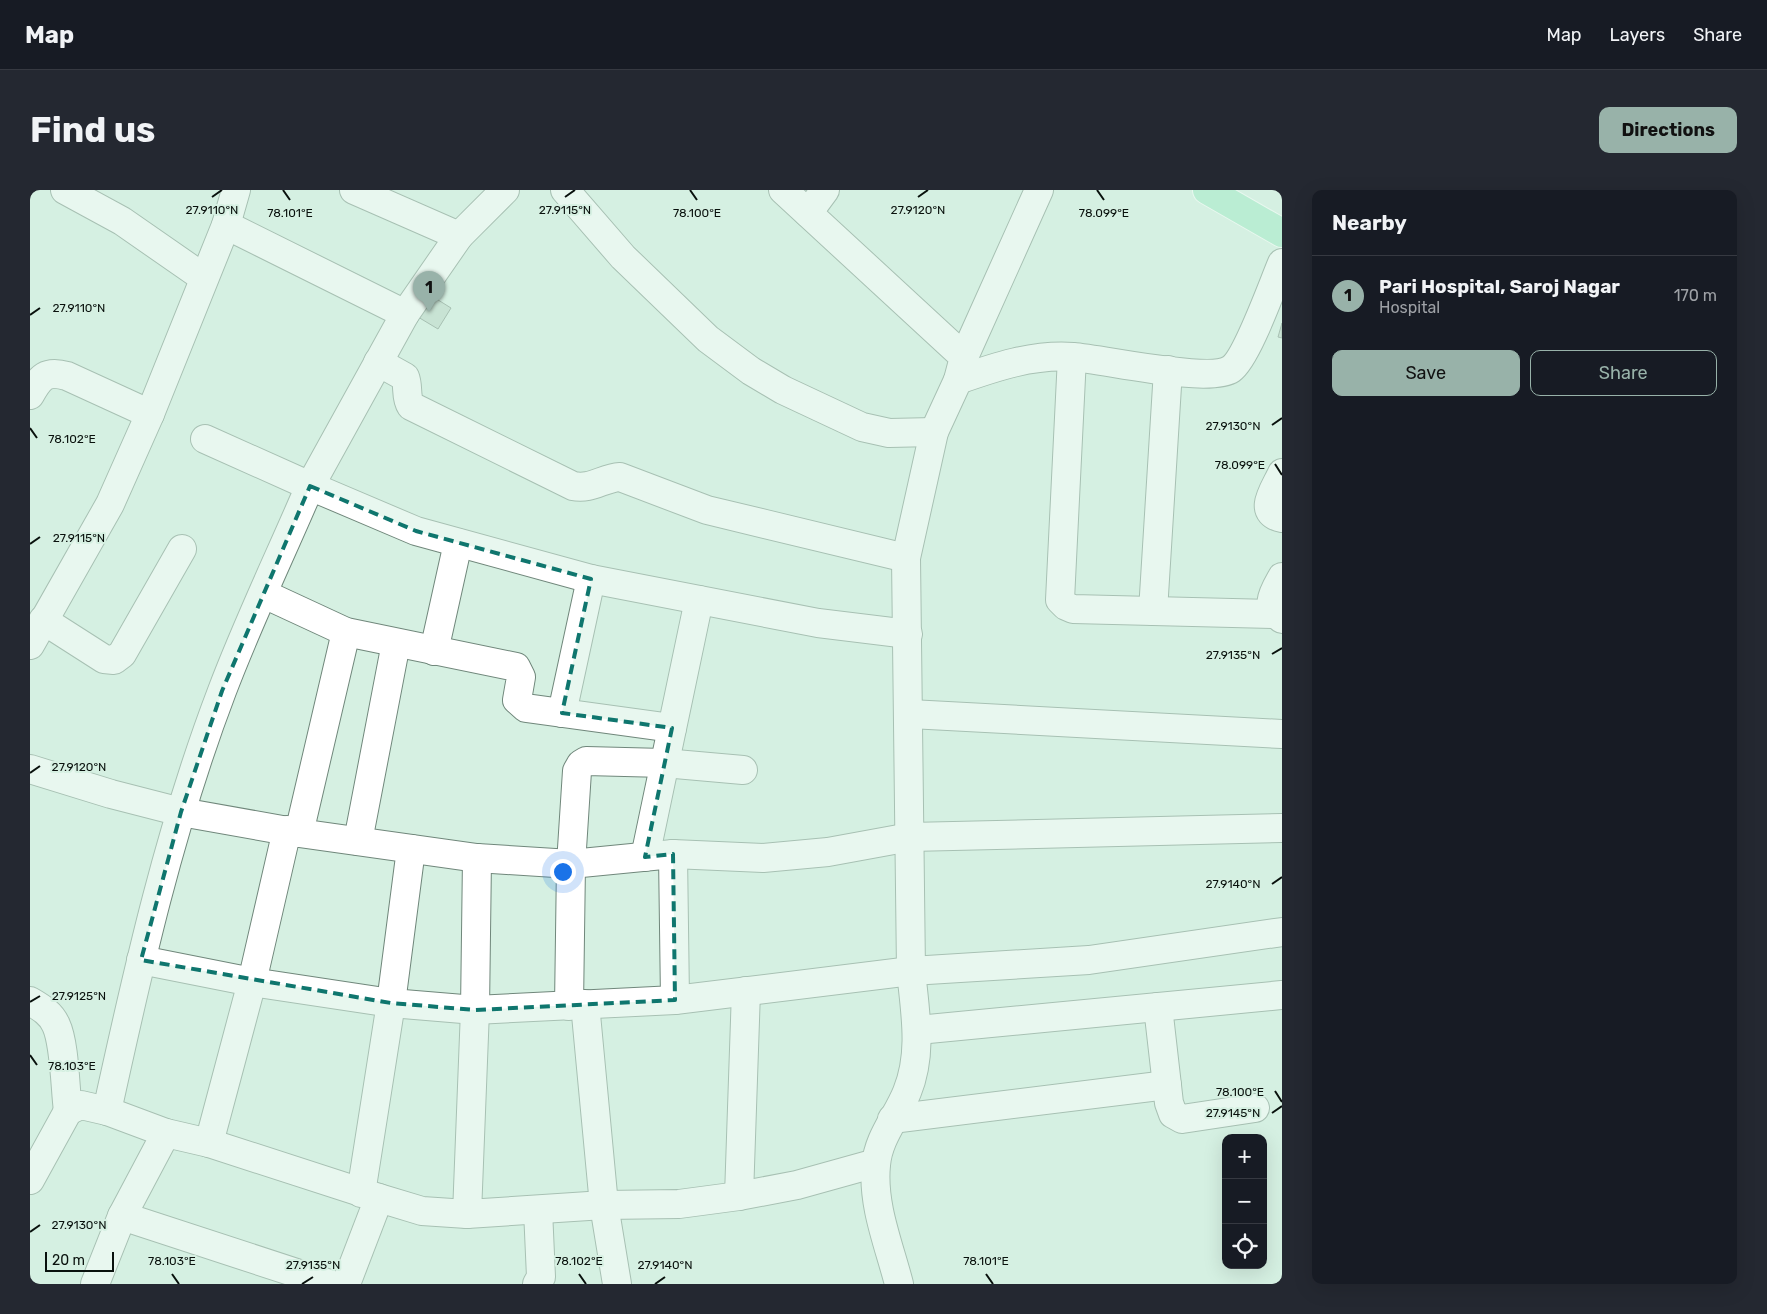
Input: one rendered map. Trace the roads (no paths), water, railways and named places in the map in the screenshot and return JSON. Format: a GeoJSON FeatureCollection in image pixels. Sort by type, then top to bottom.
{"type":"FeatureCollection","features":[{"type":"Feature","properties":{"kind":"highway"},"geometry":{"type":"LineString","coordinates":[[1207,190],[1276,223]]}},
{"type":"Feature","properties":{"kind":"street"},"geometry":{"type":"LineString","coordinates":[[65,190],[122,221],[204,278]]}},
{"type":"Feature","properties":{"kind":"street"},"geometry":{"type":"LineString","coordinates":[[30,645],[110,504],[150,414],[226,225],[236,190]]}},
{"type":"Feature","properties":{"kind":"street"},"geometry":{"type":"LineString","coordinates":[[354,190],[459,236]]}},
{"type":"Feature","properties":{"kind":"street"},"geometry":{"type":"LineString","coordinates":[[108,1111],[140,960],[181,812],[222,691],[310,486],[404,314],[459,236],[505,190]]}},
{"type":"Feature","properties":{"kind":"street"},"geometry":{"type":"LineString","coordinates":[[565,190],[623,257],[708,339],[751,371],[783,390],[862,427],[889,433],[934,432]]}},
{"type":"Feature","properties":{"kind":"street"},"geometry":{"type":"LineString","coordinates":[[783,190],[961,368]]}},
{"type":"Feature","properties":{"kind":"street"},"geometry":{"type":"LineString","coordinates":[[808,213],[825,190]]}},
{"type":"Feature","properties":{"kind":"street"},"geometry":{"type":"LineString","coordinates":[[899,1284],[874,1192],[876,1163],[885,1133],[907,1092],[916,1060],[918,1030],[911,971],[910,714],[906,558],[934,432],[1039,190]]}},
{"type":"Feature","properties":{"kind":"street"},"geometry":{"type":"LineString","coordinates":[[226,225],[404,314]]}},
{"type":"Feature","properties":{"kind":"street"},"geometry":{"type":"LineString","coordinates":[[961,368],[1072,357],[1212,374],[1231,369],[1242,354],[1282,263]]}},
{"type":"Feature","properties":{"kind":"street"},"geometry":{"type":"LineString","coordinates":[[1072,357],[1060,600],[1066,606],[1074,609],[1279,617]]}},
{"type":"Feature","properties":{"kind":"street"},"geometry":{"type":"LineString","coordinates":[[378,362],[405,377],[408,385],[407,400],[411,406],[573,486],[584,489],[606,478],[620,477],[707,510],[906,558]]}},
{"type":"Feature","properties":{"kind":"street"},"geometry":{"type":"LineString","coordinates":[[1153,611],[1168,370]]}},
{"type":"Feature","properties":{"kind":"street"},"geometry":{"type":"LineString","coordinates":[[30,395],[44,376],[54,372],[67,376],[150,414]]}},
{"type":"Feature","properties":{"kind":"street"},"geometry":{"type":"LineString","coordinates":[[205,439],[416,531],[458,543],[591,579],[818,623],[908,634]]}},
{"type":"Feature","properties":{"kind":"street"},"geometry":{"type":"LineString","coordinates":[[1282,472],[1268,505],[1269,512],[1273,516],[1282,518]]}},
{"type":"Feature","properties":{"kind":"street"},"geometry":{"type":"LineString","coordinates":[[434,651],[458,543]]}},
{"type":"Feature","properties":{"kind":"street"},"geometry":{"type":"LineString","coordinates":[[43,620],[104,659],[114,660],[122,654],[182,549]]}},
{"type":"Feature","properties":{"kind":"street"},"geometry":{"type":"LineString","coordinates":[[1279,617],[1271,606],[1271,597],[1282,577]]}},
{"type":"Feature","properties":{"kind":"street"},"geometry":{"type":"LineString","coordinates":[[562,713],[591,579]]}},
{"type":"Feature","properties":{"kind":"street"},"geometry":{"type":"LineString","coordinates":[[264,594],[346,632],[516,667],[521,677],[517,700],[522,706],[672,728]]}},
{"type":"Feature","properties":{"kind":"street"},"geometry":{"type":"LineString","coordinates":[[645,857],[699,600]]}},
{"type":"Feature","properties":{"kind":"street"},"geometry":{"type":"LineString","coordinates":[[209,1143],[346,632]]}},
{"type":"Feature","properties":{"kind":"street"},"geometry":{"type":"LineString","coordinates":[[358,841],[396,643]]}},
{"type":"Feature","properties":{"kind":"street"},"geometry":{"type":"LineString","coordinates":[[910,714],[1282,734]]}},
{"type":"Feature","properties":{"kind":"street"},"geometry":{"type":"LineString","coordinates":[[617,1284],[604,1205],[577,1005],[571,864],[577,771],[581,764],[586,762],[664,763],[743,770]]}},
{"type":"Feature","properties":{"kind":"street"},"geometry":{"type":"LineString","coordinates":[[30,769],[111,794],[181,812],[293,832],[477,858],[571,864],[673,854],[763,858],[828,852],[910,837],[1282,828]]}},
{"type":"Feature","properties":{"kind":"street"},"geometry":{"type":"LineString","coordinates":[[346,1284],[370,1196],[391,1003],[411,849]]}},
{"type":"Feature","properties":{"kind":"street"},"geometry":{"type":"LineString","coordinates":[[673,854],[675,1000]]}},
{"type":"Feature","properties":{"kind":"street"},"geometry":{"type":"LineString","coordinates":[[467,1214],[475,1010],[477,858]]}},
{"type":"Feature","properties":{"kind":"street"},"geometry":{"type":"LineString","coordinates":[[140,960],[252,982],[391,1003],[475,1010],[675,1000],[911,971],[1089,960],[1282,932]]}},
{"type":"Feature","properties":{"kind":"street"},"geometry":{"type":"LineString","coordinates":[[739,1196],[746,992]]}},
{"type":"Feature","properties":{"kind":"street"},"geometry":{"type":"LineString","coordinates":[[918,1030],[1282,995]]}},
{"type":"Feature","properties":{"kind":"street"},"geometry":{"type":"LineString","coordinates":[[30,1001],[47,1012],[56,1025],[60,1040],[68,1111],[30,1180]]}},
{"type":"Feature","properties":{"kind":"street"},"geometry":{"type":"LineString","coordinates":[[1158,1007],[1169,1104],[1173,1114],[1182,1118],[1255,1108]]}},
{"type":"Feature","properties":{"kind":"street"},"geometry":{"type":"LineString","coordinates":[[892,1119],[1167,1086]]}},
{"type":"Feature","properties":{"kind":"street"},"geometry":{"type":"LineString","coordinates":[[68,1111],[81,1105],[108,1111],[166,1133],[209,1143],[370,1196],[422,1211],[467,1214],[604,1205],[679,1204],[739,1196],[797,1185],[876,1163]]}},
{"type":"Feature","properties":{"kind":"street"},"geometry":{"type":"LineString","coordinates":[[95,1284],[122,1216],[166,1133]]}},
{"type":"Feature","properties":{"kind":"street"},"geometry":{"type":"LineString","coordinates":[[538,1210],[541,1277],[538,1284]]}},
{"type":"Feature","properties":{"kind":"street"},"geometry":{"type":"LineString","coordinates":[[122,1216],[330,1284]]}},
{"type":"Feature","properties":{"kind":"place","name":"Pari Hospital, Saroj Nagar"},"geometry":{"type":"Point","coordinates":[429,312]}}]}
